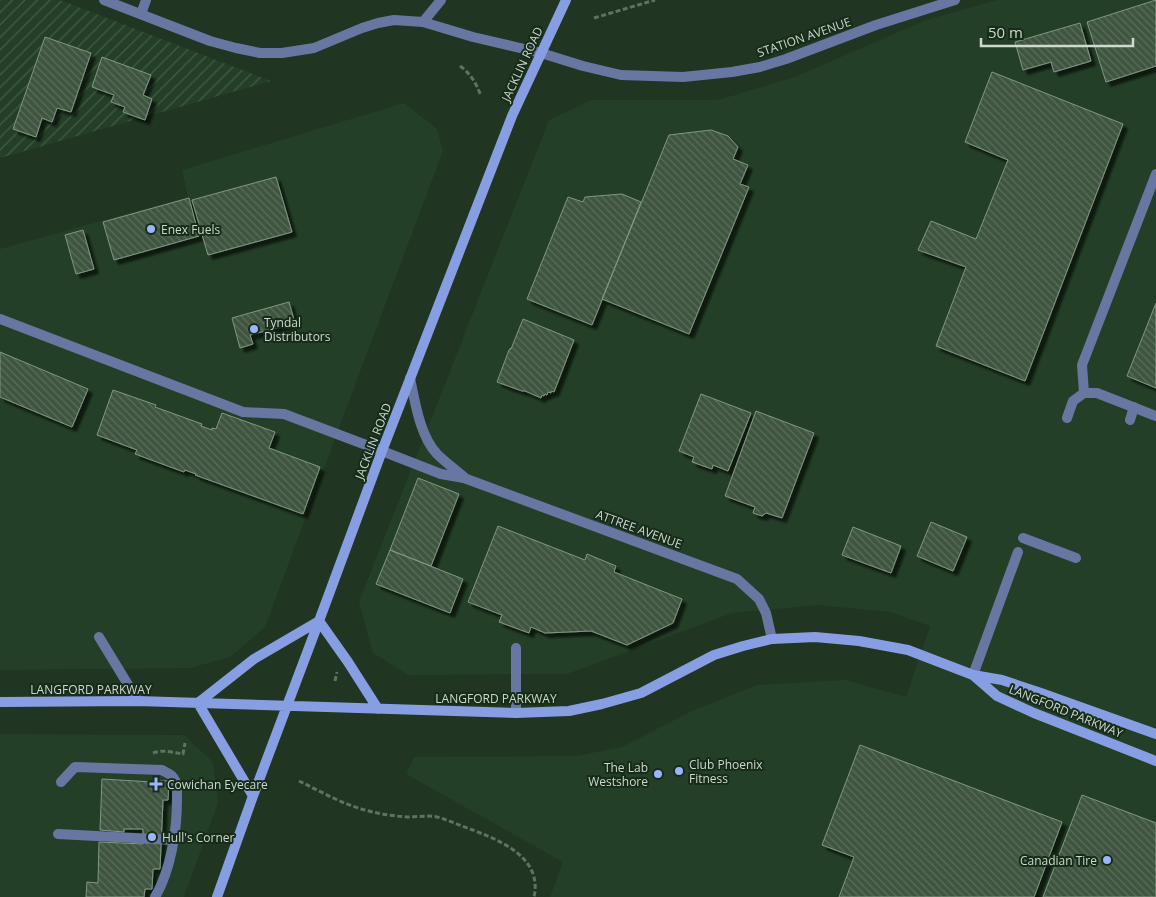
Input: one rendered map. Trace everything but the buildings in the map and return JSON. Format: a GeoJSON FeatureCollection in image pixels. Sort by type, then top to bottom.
{"type":"FeatureCollection","features":[{"type":"Feature","properties":{"kind":"main road","name":"JACKLIN ROAD"},"geometry":{"type":"LineString","coordinates":[[217,897],[410,378],[512,116],[566,0]]}},
{"type":"Feature","properties":{"kind":"main road"},"geometry":{"type":"LineString","coordinates":[[253,796],[198,704],[254,659],[319,621],[378,709]]}},
{"type":"Feature","properties":{"kind":"main road","name":"LANGFORD PARKWAY"},"geometry":{"type":"LineString","coordinates":[[0,702],[138,701],[516,713],[569,711],[641,693],[714,655],[743,646],[772,639],[814,637],[859,641],[908,650],[973,675],[1018,685],[1156,734]]}},
{"type":"Feature","properties":{"kind":"main road","name":"LANGFORD PARKWAY"},"geometry":{"type":"LineString","coordinates":[[973,675],[997,696],[1034,713],[1156,761]]}},
{"type":"Feature","properties":{"kind":"street","name":"STATION AVENUE"},"geometry":{"type":"LineString","coordinates":[[104,0],[210,41],[260,53],[282,53],[314,48],[362,28],[394,20],[423,22],[473,37],[621,75],[683,78],[760,67],[876,25],[955,0]]}},
{"type":"Feature","properties":{"kind":"street"},"geometry":{"type":"LineString","coordinates":[[141,14],[146,0]]}},
{"type":"Feature","properties":{"kind":"street"},"geometry":{"type":"LineString","coordinates":[[423,22],[441,0]]}},
{"type":"Feature","properties":{"kind":"street"},"geometry":{"type":"LineString","coordinates":[[1084,393],[1082,365],[1156,174]]}},
{"type":"Feature","properties":{"kind":"street","name":"ATTREE AVENUE"},"geometry":{"type":"LineString","coordinates":[[0,320],[243,412],[284,414],[441,474],[464,478],[737,579],[759,599],[766,613],[772,639]]}},
{"type":"Feature","properties":{"kind":"street","name":"ATTREE AVENUE"},"geometry":{"type":"LineString","coordinates":[[410,378],[416,407],[427,439],[436,453],[464,478]]}},
{"type":"Feature","properties":{"kind":"street"},"geometry":{"type":"LineString","coordinates":[[1066,418],[1073,401],[1084,393],[1098,393],[1156,416]]}},
{"type":"Feature","properties":{"kind":"street"},"geometry":{"type":"LineString","coordinates":[[1130,420],[1134,407]]}},
{"type":"Feature","properties":{"kind":"street"},"geometry":{"type":"LineString","coordinates":[[1023,538],[1076,558]]}},
{"type":"Feature","properties":{"kind":"street"},"geometry":{"type":"LineString","coordinates":[[973,675],[1018,552]]}},
{"type":"Feature","properties":{"kind":"street"},"geometry":{"type":"LineString","coordinates":[[99,637],[138,701]]}},
{"type":"Feature","properties":{"kind":"street"},"geometry":{"type":"LineString","coordinates":[[516,648],[516,713]]}},
{"type":"Feature","properties":{"kind":"street"},"geometry":{"type":"LineString","coordinates":[[61,782],[75,767],[162,770],[172,776],[177,787],[177,818],[174,840],[160,888],[155,897]]}},
{"type":"Feature","properties":{"kind":"street"},"geometry":{"type":"LineString","coordinates":[[58,834],[174,840]]}},
{"type":"Feature","properties":{"kind":"path"},"geometry":{"type":"LineString","coordinates":[[594,18],[655,0]]}},
{"type":"Feature","properties":{"kind":"path"},"geometry":{"type":"LineString","coordinates":[[460,66],[476,82],[481,96]]}},
{"type":"Feature","properties":{"kind":"path"},"geometry":{"type":"LineString","coordinates":[[335,681],[338,671]]}},
{"type":"Feature","properties":{"kind":"path"},"geometry":{"type":"LineString","coordinates":[[299,781],[338,800],[362,809],[385,815],[439,817],[504,844],[516,851],[528,864],[533,873],[535,883],[534,897]]}},
{"type":"Feature","properties":{"kind":"shaded area"},"geometry":{"type":"Polygon","coordinates":[[[0,0],[60,0],[271,81],[0,158],[0,0]]]}},
{"type":"Feature","properties":{"kind":"shaded area"},"geometry":{"type":"Polygon","coordinates":[[[997,0],[1156,0],[1156,897],[550,897],[563,862],[406,774],[414,757],[576,756],[622,747],[692,711],[757,685],[846,680],[906,697],[930,626],[890,612],[818,605],[732,613],[567,674],[408,675],[373,653],[359,602],[549,120],[592,100],[718,100],[795,77],[926,20],[997,0]]]}},
{"type":"Feature","properties":{"kind":"shaded area"},"geometry":{"type":"Polygon","coordinates":[[[404,103],[437,129],[443,151],[265,627],[230,657],[190,668],[0,670],[0,249],[188,197],[182,170],[404,103]]]}},
{"type":"Feature","properties":{"kind":"shaded area"},"geometry":{"type":"Polygon","coordinates":[[[0,734],[184,735],[213,762],[218,803],[184,897],[0,897],[0,734]]]}},
{"type":"Feature","properties":{"kind":"place","name":"Enex Fuels"},"geometry":{"type":"Point","coordinates":[151,229]}},
{"type":"Feature","properties":{"kind":"place","name":"Tyndal Distributors"},"geometry":{"type":"Point","coordinates":[254,329]}},
{"type":"Feature","properties":{"kind":"place","name":"Club Phoenix Fitness"},"geometry":{"type":"Point","coordinates":[679,771]}},
{"type":"Feature","properties":{"kind":"place","name":"The Lab Westshore"},"geometry":{"type":"Point","coordinates":[658,774]}},
{"type":"Feature","properties":{"kind":"place","name":"Cowichan Eyecare"},"geometry":{"type":"Point","coordinates":[156,784]}},
{"type":"Feature","properties":{"kind":"place","name":"Hull's Corner"},"geometry":{"type":"Point","coordinates":[152,837]}},
{"type":"Feature","properties":{"kind":"place","name":"Canadian Tire"},"geometry":{"type":"Point","coordinates":[1107,860]}}]}
